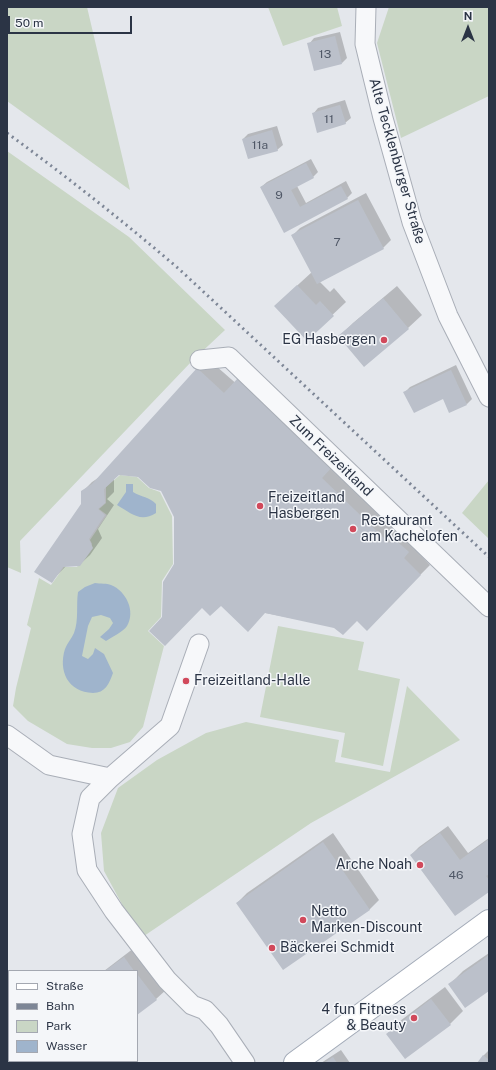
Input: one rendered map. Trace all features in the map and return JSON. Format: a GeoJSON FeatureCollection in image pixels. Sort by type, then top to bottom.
{"type":"FeatureCollection","features":[{"type":"Feature","properties":{"kind":"main road"},"geometry":{"type":"LineString","coordinates":[[295,1063],[489,921]]}},
{"type":"Feature","properties":{"kind":"street","name":"Alte Tecklenburger Straße"},"geometry":{"type":"LineString","coordinates":[[366,7],[365,44],[383,118],[412,222],[448,316],[489,397]]}},
{"type":"Feature","properties":{"kind":"street","name":"Zum Freizeitland"},"geometry":{"type":"LineString","coordinates":[[200,360],[229,357],[489,607]]}},
{"type":"Feature","properties":{"kind":"street"},"geometry":{"type":"LineString","coordinates":[[199,644],[170,726],[110,778],[90,798],[82,834],[87,870],[114,911],[168,980],[192,1005],[205,1010],[219,1025],[245,1063]]}},
{"type":"Feature","properties":{"kind":"street"},"geometry":{"type":"LineString","coordinates":[[7,735],[49,765],[110,778]]}},
{"type":"Feature","properties":{"kind":"green space"},"geometry":{"type":"Polygon","coordinates":[[[7,7],[87,7],[130,190],[7,101],[7,7]]]}},
{"type":"Feature","properties":{"kind":"green space"},"geometry":{"type":"Polygon","coordinates":[[[268,7],[337,7],[342,26],[283,46],[268,7]]]}},
{"type":"Feature","properties":{"kind":"green space"},"geometry":{"type":"Polygon","coordinates":[[[389,7],[489,7],[489,96],[401,138],[377,43],[389,7]]]}},
{"type":"Feature","properties":{"kind":"green space"},"geometry":{"type":"Polygon","coordinates":[[[7,151],[129,237],[225,330],[192,361],[20,541],[21,573],[7,567],[7,151]]]}},
{"type":"Feature","properties":{"kind":"green space"},"geometry":{"type":"Polygon","coordinates":[[[120,475],[137,477],[149,488],[160,492],[172,516],[173,564],[162,581],[161,617],[148,631],[164,646],[143,727],[130,742],[111,748],[92,748],[67,744],[28,721],[13,706],[31,628],[27,625],[39,578],[51,585],[64,567],[77,567],[92,544],[90,540],[107,515],[99,509],[106,503],[106,487],[120,475]]]}},
{"type":"Feature","properties":{"kind":"green space"},"geometry":{"type":"Polygon","coordinates":[[[489,480],[489,539],[462,513],[489,480]]]}},
{"type":"Feature","properties":{"kind":"green space"},"geometry":{"type":"Polygon","coordinates":[[[278,626],[364,642],[358,670],[400,679],[383,766],[341,757],[345,733],[260,717],[278,626]]]}},
{"type":"Feature","properties":{"kind":"green space"},"geometry":{"type":"Polygon","coordinates":[[[407,686],[460,740],[311,823],[144,936],[131,921],[104,871],[101,833],[118,788],[157,760],[206,733],[246,722],[339,740],[335,762],[390,772],[407,686]]]}},
{"type":"Feature","properties":{"kind":"water"},"geometry":{"type":"Polygon","coordinates":[[[126,484],[133,484],[133,492],[154,502],[156,504],[156,513],[150,516],[140,517],[131,514],[117,505],[126,492],[126,484]]]}},
{"type":"Feature","properties":{"kind":"water"},"geometry":{"type":"Polygon","coordinates":[[[95,583],[109,584],[121,592],[130,608],[130,620],[125,628],[106,641],[100,637],[113,623],[110,618],[101,615],[92,617],[88,626],[82,656],[88,659],[93,654],[95,648],[104,654],[113,673],[104,690],[93,693],[84,692],[71,684],[64,672],[63,657],[65,649],[76,628],[78,592],[95,583]]]}},
{"type":"Feature","properties":{"kind":"building"},"geometry":{"type":"Polygon","coordinates":[[[335,36],[342,64],[314,71],[307,43],[335,36]]]}},
{"type":"Feature","properties":{"kind":"building"},"geometry":{"type":"Polygon","coordinates":[[[340,105],[346,124],[317,133],[312,113],[340,105]]]}},
{"type":"Feature","properties":{"kind":"building"},"geometry":{"type":"Polygon","coordinates":[[[272,130],[278,151],[248,159],[242,139],[272,130]]]}},
{"type":"Feature","properties":{"kind":"building"},"geometry":{"type":"Polygon","coordinates":[[[306,163],[314,178],[291,190],[300,207],[341,186],[348,199],[284,233],[260,187],[306,163]]]}},
{"type":"Feature","properties":{"kind":"building"},"geometry":{"type":"Polygon","coordinates":[[[358,200],[384,249],[317,284],[291,235],[358,200]]]}},
{"type":"Feature","properties":{"kind":"building"},"geometry":{"type":"Polygon","coordinates":[[[297,285],[316,305],[320,301],[334,316],[307,341],[274,306],[297,285]]]}},
{"type":"Feature","properties":{"kind":"building"},"geometry":{"type":"Polygon","coordinates":[[[383,298],[409,329],[364,367],[338,336],[383,298]]]}},
{"type":"Feature","properties":{"kind":"building","name":"Freizeitland Hasbergen"},"geometry":{"type":"Polygon","coordinates":[[[197,368],[224,393],[238,378],[332,467],[322,478],[389,543],[393,538],[409,552],[404,558],[421,575],[367,631],[357,621],[343,635],[334,628],[265,613],[248,632],[221,606],[210,616],[202,608],[165,646],[149,631],[162,617],[163,582],[174,564],[174,517],[161,491],[150,488],[138,477],[119,475],[104,489],[105,503],[98,509],[105,515],[89,539],[93,548],[80,566],[63,567],[52,583],[34,572],[81,504],[81,491],[92,484],[197,368]]]}},
{"type":"Feature","properties":{"kind":"building"},"geometry":{"type":"Polygon","coordinates":[[[451,370],[467,405],[449,413],[443,399],[414,413],[403,392],[451,370]]]}},
{"type":"Feature","properties":{"kind":"building"},"geometry":{"type":"Polygon","coordinates":[[[440,833],[460,860],[489,839],[489,874],[486,876],[489,880],[489,892],[455,916],[410,855],[440,833]]]}},
{"type":"Feature","properties":{"kind":"building"},"geometry":{"type":"Polygon","coordinates":[[[323,842],[370,910],[283,970],[236,903],[323,842]]]}},
{"type":"Feature","properties":{"kind":"building"},"geometry":{"type":"Polygon","coordinates":[[[489,955],[489,991],[465,1008],[448,984],[489,955]]]}},
{"type":"Feature","properties":{"kind":"building"},"geometry":{"type":"Polygon","coordinates":[[[124,957],[133,970],[106,970],[124,957]]]}},
{"type":"Feature","properties":{"kind":"building"},"geometry":{"type":"Polygon","coordinates":[[[138,975],[157,1000],[138,1014],[138,975]]]}},
{"type":"Feature","properties":{"kind":"building"},"geometry":{"type":"Polygon","coordinates":[[[431,999],[451,1025],[405,1059],[386,1034],[431,999]]]}},
{"type":"Feature","properties":{"kind":"building"},"geometry":{"type":"Polygon","coordinates":[[[483,1055],[489,1060],[489,1063],[477,1063],[483,1055]]]}},
{"type":"Feature","properties":{"kind":"building"},"geometry":{"type":"Polygon","coordinates":[[[333,1057],[337,1063],[324,1063],[333,1057]]]}},
{"type":"Feature","properties":{"kind":"building"},"geometry":{"type":"Polygon","coordinates":[[[40,1062],[87,1062],[86,1063],[40,1062]]]}},
{"type":"Feature","properties":{"kind":"railway"},"geometry":{"type":"LineString","coordinates":[[7,133],[94,199],[179,269],[489,557]]}},
{"type":"Feature","properties":{"kind":"place","name":"EG Hasbergen"},"geometry":{"type":"Point","coordinates":[384,340]}},
{"type":"Feature","properties":{"kind":"place","name":"Freizeitland Hasbergen"},"geometry":{"type":"Point","coordinates":[260,506]}},
{"type":"Feature","properties":{"kind":"place","name":"Restaurant am Kachelofen"},"geometry":{"type":"Point","coordinates":[353,529]}},
{"type":"Feature","properties":{"kind":"place","name":"Freizeitland-Halle"},"geometry":{"type":"Point","coordinates":[186,681]}},
{"type":"Feature","properties":{"kind":"place","name":"Arche Noah"},"geometry":{"type":"Point","coordinates":[420,865]}},
{"type":"Feature","properties":{"kind":"place","name":"Netto Marken-Discount"},"geometry":{"type":"Point","coordinates":[303,920]}},
{"type":"Feature","properties":{"kind":"place","name":"Bäckerei Schmidt"},"geometry":{"type":"Point","coordinates":[272,948]}},
{"type":"Feature","properties":{"kind":"place","name":"4 fun Fitness & Beauty"},"geometry":{"type":"Point","coordinates":[414,1018]}}]}
